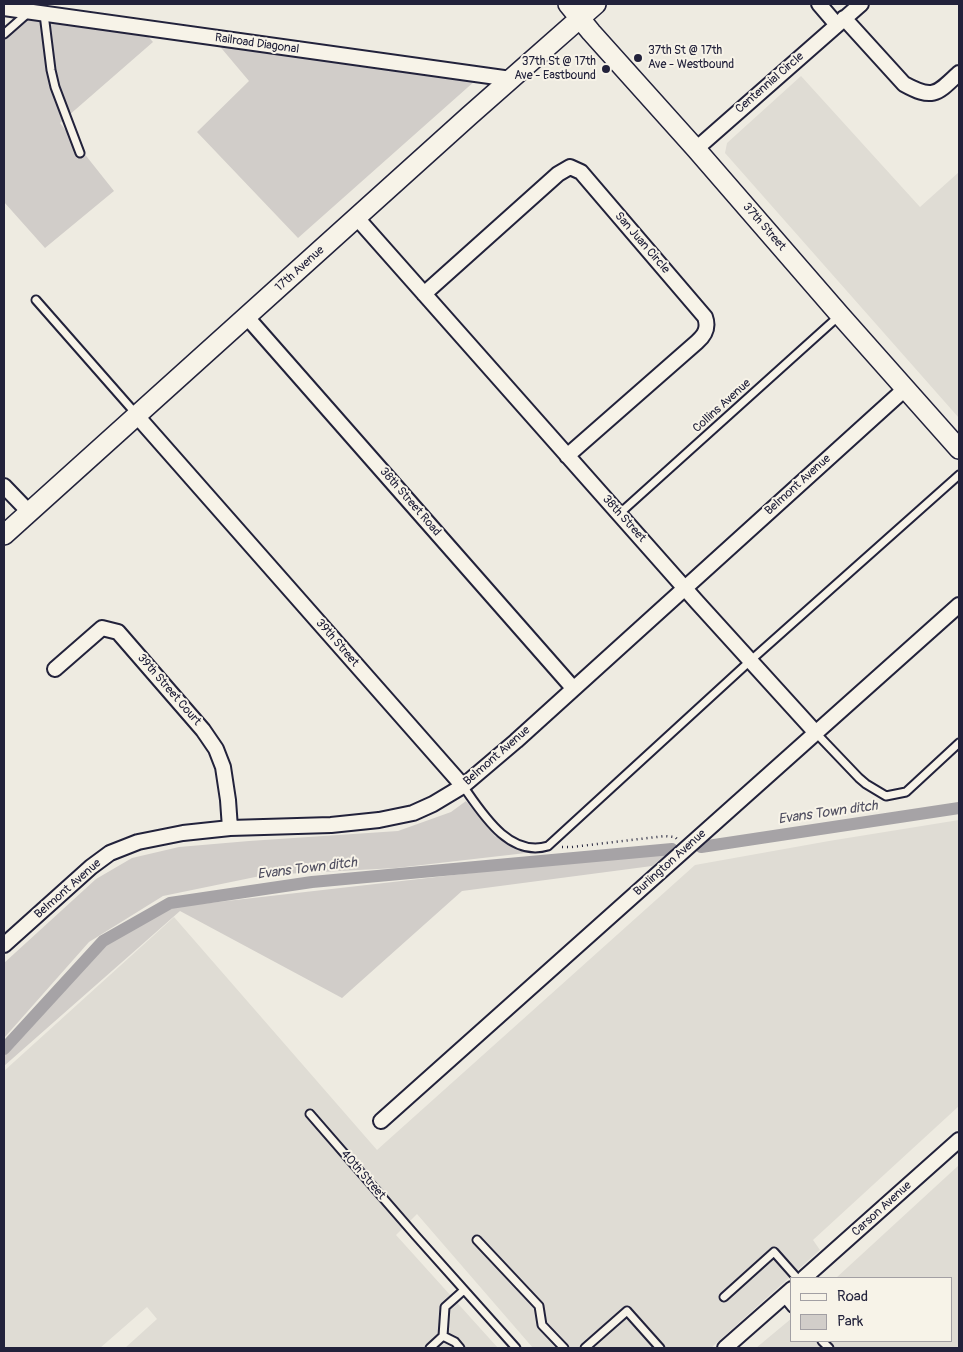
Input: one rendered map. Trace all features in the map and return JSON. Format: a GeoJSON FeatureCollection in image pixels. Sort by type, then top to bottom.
{"type":"FeatureCollection","features":[{"type":"Feature","properties":{"kind":"main road","name":"17th Avenue"},"geometry":{"type":"LineString","coordinates":[[4,535],[511,79],[574,11],[596,4]]}},
{"type":"Feature","properties":{"kind":"main road","name":"37th Street"},"geometry":{"type":"LineString","coordinates":[[574,11],[959,449]]}},
{"type":"Feature","properties":{"kind":"street"},"geometry":{"type":"LineString","coordinates":[[819,4],[841,22],[904,84],[916,91],[924,93],[939,92],[959,73]]}},
{"type":"Feature","properties":{"kind":"street","name":"Centennial Circle"},"geometry":{"type":"LineString","coordinates":[[696,149],[860,4]]}},
{"type":"Feature","properties":{"kind":"street","name":"Railroad Diagonal"},"geometry":{"type":"LineString","coordinates":[[4,8],[511,79]]}},
{"type":"Feature","properties":{"kind":"street","name":"San Juan Circle"},"geometry":{"type":"LineString","coordinates":[[424,294],[558,174],[570,166],[581,172],[700,311],[708,324],[704,335],[697,342],[568,456]]}},
{"type":"Feature","properties":{"kind":"street","name":"38th Street"},"geometry":{"type":"LineString","coordinates":[[357,218],[684,588],[816,733]]}},
{"type":"Feature","properties":{"kind":"street","name":"38th Street Road"},"geometry":{"type":"LineString","coordinates":[[246,316],[573,688]]}},
{"type":"Feature","properties":{"kind":"street","name":"Belmont Avenue"},"geometry":{"type":"LineString","coordinates":[[5,940],[110,853],[138,842],[183,833],[230,828],[331,825],[379,820],[413,813],[463,786],[516,741],[906,388]]}},
{"type":"Feature","properties":{"kind":"street","name":"39th Street"},"geometry":{"type":"LineString","coordinates":[[137,416],[463,786]]}},
{"type":"Feature","properties":{"kind":"street"},"geometry":{"type":"LineString","coordinates":[[4,486],[29,512]]}},
{"type":"Feature","properties":{"kind":"street","name":"Burlington Avenue"},"geometry":{"type":"LineString","coordinates":[[381,1121],[959,605]]}},
{"type":"Feature","properties":{"kind":"street","name":"39th Street Court"},"geometry":{"type":"LineString","coordinates":[[55,669],[102,628],[118,632],[203,730],[216,749],[223,767],[230,828]]}},
{"type":"Feature","properties":{"kind":"street","name":"Carson Avenue"},"geometry":{"type":"LineString","coordinates":[[805,1277],[959,1140]]}},
{"type":"Feature","properties":{"kind":"street"},"geometry":{"type":"LineString","coordinates":[[729,1347],[789,1298]]}},
{"type":"Feature","properties":{"kind":"lane"},"geometry":{"type":"LineString","coordinates":[[4,34],[29,12]]}},
{"type":"Feature","properties":{"kind":"lane"},"geometry":{"type":"LineString","coordinates":[[44,14],[55,87],[80,153]]}},
{"type":"Feature","properties":{"kind":"lane"},"geometry":{"type":"LineString","coordinates":[[36,300],[137,416]]}},
{"type":"Feature","properties":{"kind":"lane","name":"Collins Avenue"},"geometry":{"type":"LineString","coordinates":[[619,514],[840,315]]}},
{"type":"Feature","properties":{"kind":"lane"},"geometry":{"type":"LineString","coordinates":[[548,846],[750,661],[959,475]]}},
{"type":"Feature","properties":{"kind":"lane","name":"38th Street"},"geometry":{"type":"LineString","coordinates":[[816,733],[866,784],[886,796],[906,792],[959,743]]}},
{"type":"Feature","properties":{"kind":"lane","name":"39th Street"},"geometry":{"type":"LineString","coordinates":[[463,786],[485,817],[504,836],[521,846],[538,849],[548,846]]}},
{"type":"Feature","properties":{"kind":"lane","name":"40th Street"},"geometry":{"type":"LineString","coordinates":[[310,1114],[516,1348]]}},
{"type":"Feature","properties":{"kind":"lane"},"geometry":{"type":"LineString","coordinates":[[477,1240],[539,1306],[542,1325],[564,1348]]}},
{"type":"Feature","properties":{"kind":"lane"},"geometry":{"type":"LineString","coordinates":[[724,1297],[774,1252],[797,1277]]}},
{"type":"Feature","properties":{"kind":"lane"},"geometry":{"type":"LineString","coordinates":[[430,1348],[443,1336],[445,1307],[464,1290]]}},
{"type":"Feature","properties":{"kind":"lane"},"geometry":{"type":"LineString","coordinates":[[585,1348],[627,1311],[660,1348]]}},
{"type":"Feature","properties":{"kind":"lane"},"geometry":{"type":"LineString","coordinates":[[443,1336],[455,1342],[460,1348]]}},
{"type":"Feature","properties":{"kind":"path"},"geometry":{"type":"LineString","coordinates":[[548,846],[572,847],[665,836],[675,837],[687,847]]}},
{"type":"Feature","properties":{"kind":"shaded area"},"geometry":{"type":"Polygon","coordinates":[[[801,76],[920,207],[959,172],[959,418],[725,153],[727,143],[801,76]]]}},
{"type":"Feature","properties":{"kind":"shaded area"},"geometry":{"type":"Polygon","coordinates":[[[959,820],[959,1106],[813,1240],[820,1250],[711,1348],[533,1348],[417,1214],[396,1235],[498,1348],[125,1348],[157,1319],[147,1307],[100,1348],[4,1348],[4,1071],[174,917],[377,1150],[695,865],[959,820]]]}},
{"type":"Feature","properties":{"kind":"shaded area"},"geometry":{"type":"Polygon","coordinates":[[[959,1165],[959,1348],[756,1348],[790,1320],[790,1342],[953,1342],[953,1277],[837,1277],[959,1165]]]}},
{"type":"Feature","properties":{"kind":"green space"},"geometry":{"type":"Polygon","coordinates":[[[27,19],[146,34],[153,42],[60,123],[114,191],[45,248],[4,202],[4,39],[27,19]]]}},
{"type":"Feature","properties":{"kind":"green space"},"geometry":{"type":"Polygon","coordinates":[[[217,43],[476,80],[298,238],[197,132],[249,81],[217,43]]]}},
{"type":"Feature","properties":{"kind":"green space"},"geometry":{"type":"Polygon","coordinates":[[[466,801],[495,836],[526,853],[396,868],[265,875],[163,896],[89,942],[4,1038],[4,963],[96,879],[132,858],[179,847],[398,831],[451,812],[466,801]]]}},
{"type":"Feature","properties":{"kind":"green space"},"geometry":{"type":"Polygon","coordinates":[[[667,854],[652,866],[462,891],[342,998],[180,911],[4,1066],[4,1054],[105,945],[174,907],[489,871],[667,854]]]}},
{"type":"Feature","properties":{"kind":"waterway","name":"Evans Town ditch"},"geometry":{"type":"LineString","coordinates":[[701,847],[959,808]]}},
{"type":"Feature","properties":{"kind":"waterway","name":"Evans Town ditch"},"geometry":{"type":"LineString","coordinates":[[4,1049],[103,941],[170,903],[312,882],[672,849]]}},
{"type":"Feature","properties":{"kind":"place","name":"37th St @ 17th Ave - Westbound"},"geometry":{"type":"Point","coordinates":[638,58]}},
{"type":"Feature","properties":{"kind":"place","name":"37th St @ 17th Ave - Eastbound"},"geometry":{"type":"Point","coordinates":[606,69]}}]}
